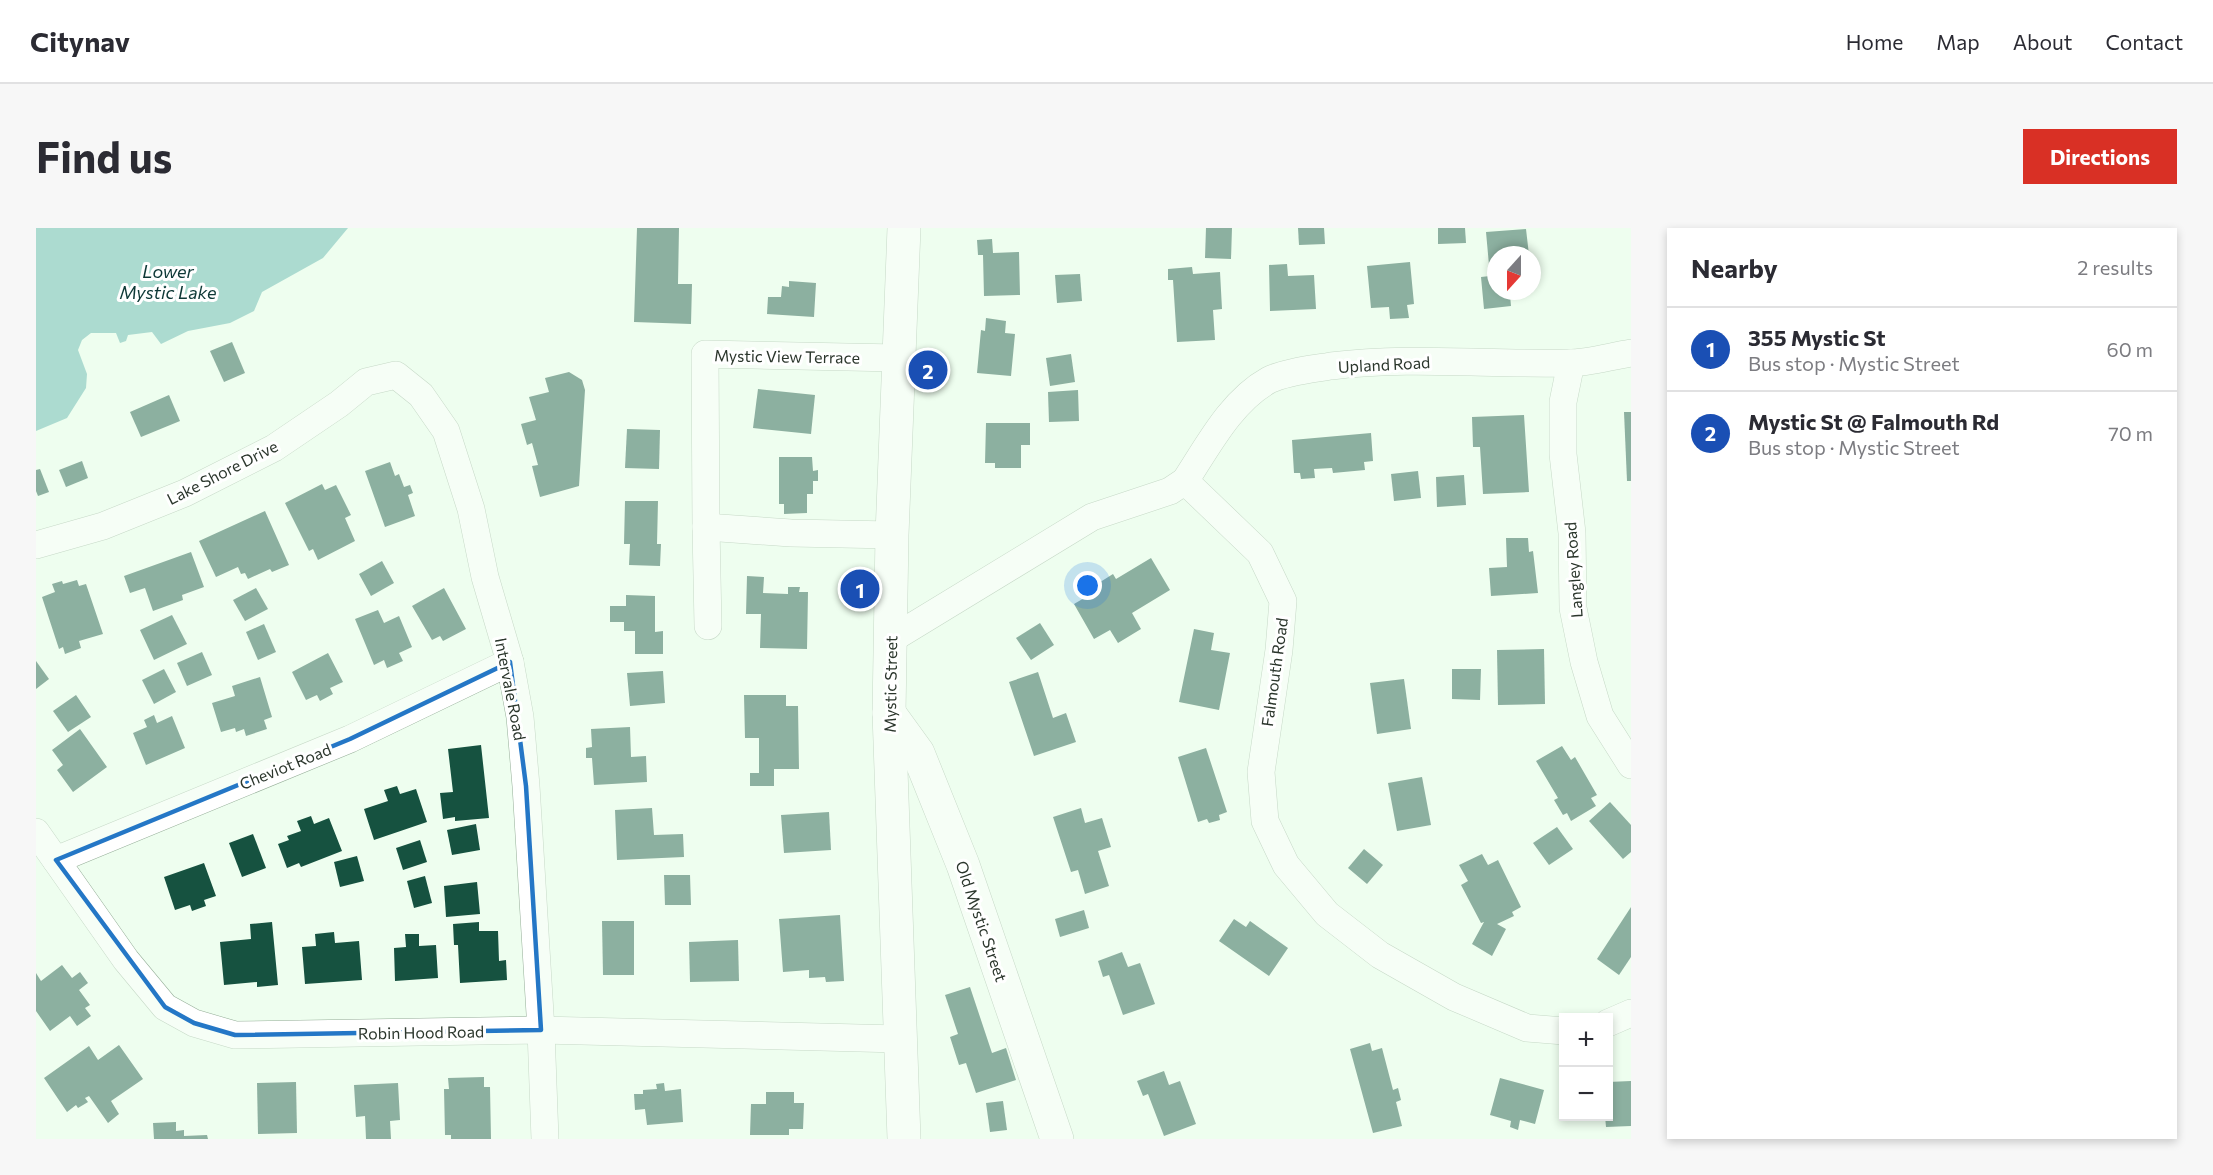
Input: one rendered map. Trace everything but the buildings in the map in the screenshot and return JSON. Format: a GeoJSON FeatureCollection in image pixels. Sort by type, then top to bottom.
{"type":"FeatureCollection","features":[{"type":"Feature","properties":{"kind":"main road","name":"Mystic Street"},"geometry":{"type":"LineString","coordinates":[[904,228],[897,358],[889,713],[904,1139]]}},
{"type":"Feature","properties":{"kind":"main road","name":"Old Mystic Street"},"geometry":{"type":"LineString","coordinates":[[889,713],[918,753],[959,855],[1057,1139]]}},
{"type":"Feature","properties":{"kind":"street","name":"Upland Road"},"geometry":{"type":"LineString","coordinates":[[1185,481],[1222,424],[1246,398],[1270,380],[1310,369],[1357,363],[1467,361],[1571,363],[1631,353]]}},
{"type":"Feature","properties":{"kind":"street","name":"Mystic View Terrace"},"geometry":{"type":"LineString","coordinates":[[708,626],[705,354],[897,358]]}},
{"type":"Feature","properties":{"kind":"street","name":"Langley Road"},"geometry":{"type":"LineString","coordinates":[[1571,363],[1563,402],[1563,454],[1572,533],[1574,609],[1584,662],[1600,716],[1631,765]]}},
{"type":"Feature","properties":{"kind":"street","name":"Lake Shore Drive"},"geometry":{"type":"LineString","coordinates":[[36,545],[103,526],[185,494],[273,448],[339,404],[366,382],[396,375]]}},
{"type":"Feature","properties":{"kind":"street","name":"Intervale Road"},"geometry":{"type":"LineString","coordinates":[[396,375],[421,395],[446,431],[471,509],[485,577],[510,663],[520,717],[524,763],[541,1030],[545,1139]]}},
{"type":"Feature","properties":{"kind":"street"},"geometry":{"type":"LineString","coordinates":[[890,640],[1092,517],[1170,490],[1185,481]]}},
{"type":"Feature","properties":{"kind":"street","name":"Falmouth Road"},"geometry":{"type":"LineString","coordinates":[[1185,481],[1260,554],[1283,601],[1279,650],[1261,772],[1265,821],[1286,865],[1327,914],[1380,955],[1454,997],[1527,1028],[1559,1031]]}},
{"type":"Feature","properties":{"kind":"street"},"geometry":{"type":"LineString","coordinates":[[706,527],[792,533],[892,535]]}},
{"type":"Feature","properties":{"kind":"street","name":"Cheviot Road"},"geometry":{"type":"LineString","coordinates":[[56,860],[351,739],[510,663]]}},
{"type":"Feature","properties":{"kind":"street","name":"Robin Hood Road"},"geometry":{"type":"LineString","coordinates":[[36,832],[126,960],[165,1007],[194,1023],[235,1035],[541,1030],[900,1039]]}},
{"type":"Feature","properties":{"kind":"street"},"geometry":{"type":"LineString","coordinates":[[1613,1021],[1631,1013]]}},
{"type":"Feature","properties":{"kind":"highlighted area"},"geometry":{"type":"Polygon","coordinates":[[[510,662],[526,786],[541,1030],[235,1035],[194,1023],[165,1007],[56,860],[350,739],[510,662]]]}},
{"type":"Feature","properties":{"kind":"water","name":"Lower Mystic Lake"},"geometry":{"type":"Polygon","coordinates":[[[36,228],[348,228],[323,258],[262,292],[254,311],[230,323],[188,331],[161,344],[152,332],[128,335],[126,341],[120,343],[116,333],[91,333],[82,340],[78,350],[87,374],[86,388],[67,418],[36,431],[36,228]]]}},
{"type":"Feature","properties":{"kind":"place","name":"Mystic St @ Falmouth Rd"},"geometry":{"type":"Point","coordinates":[928,370]}},
{"type":"Feature","properties":{"kind":"place","name":"355 Mystic St"},"geometry":{"type":"Point","coordinates":[860,589]}}]}
